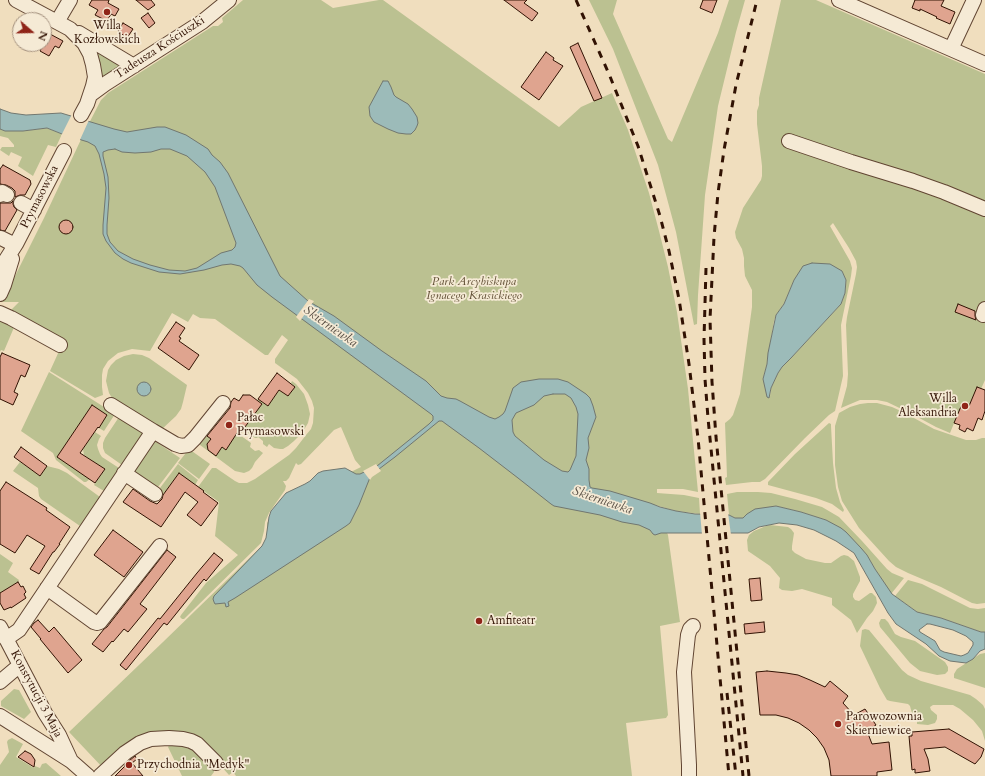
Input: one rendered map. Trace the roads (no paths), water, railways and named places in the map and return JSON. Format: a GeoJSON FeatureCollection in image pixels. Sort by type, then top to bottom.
{"type":"FeatureCollection","features":[{"type":"Feature","properties":{"kind":"street"},"geometry":{"type":"LineString","coordinates":[[16,0],[87,37],[134,66]]}},
{"type":"Feature","properties":{"kind":"street"},"geometry":{"type":"LineString","coordinates":[[63,25],[70,0]]}},
{"type":"Feature","properties":{"kind":"street","name":"Tadeusza Kościuszki"},"geometry":{"type":"LineString","coordinates":[[90,95],[100,87],[197,25],[229,0]]}},
{"type":"Feature","properties":{"kind":"street"},"geometry":{"type":"LineString","coordinates":[[951,49],[974,0]]}},
{"type":"Feature","properties":{"kind":"street"},"geometry":{"type":"LineString","coordinates":[[846,1],[985,64]]}},
{"type":"Feature","properties":{"kind":"street"},"geometry":{"type":"LineString","coordinates":[[63,25],[84,43],[90,54],[93,65],[95,77],[93,86],[87,104],[81,115]]}},
{"type":"Feature","properties":{"kind":"street"},"geometry":{"type":"LineString","coordinates":[[790,141],[851,162],[920,183],[985,208]]}},
{"type":"Feature","properties":{"kind":"street","name":"Prymasowska"},"geometry":{"type":"LineString","coordinates":[[0,269],[16,244],[64,151]]}},
{"type":"Feature","properties":{"kind":"street"},"geometry":{"type":"LineString","coordinates":[[21,203],[34,210]]}},
{"type":"Feature","properties":{"kind":"street"},"geometry":{"type":"LineString","coordinates":[[1,238],[16,244]]}},
{"type":"Feature","properties":{"kind":"street","name":"Prymasowska"},"geometry":{"type":"LineString","coordinates":[[0,294],[16,244]]}},
{"type":"Feature","properties":{"kind":"street"},"geometry":{"type":"LineString","coordinates":[[0,313],[60,345]]}},
{"type":"Feature","properties":{"kind":"street"},"geometry":{"type":"LineString","coordinates":[[111,405],[152,431],[181,446],[188,445],[195,438],[223,403]]}},
{"type":"Feature","properties":{"kind":"street"},"geometry":{"type":"LineString","coordinates":[[3,633],[19,630],[152,431]]}},
{"type":"Feature","properties":{"kind":"street"},"geometry":{"type":"LineString","coordinates":[[124,473],[155,494]]}},
{"type":"Feature","properties":{"kind":"street"},"geometry":{"type":"LineString","coordinates":[[47,588],[94,622],[100,622],[160,546]]}},
{"type":"Feature","properties":{"kind":"street"},"geometry":{"type":"LineString","coordinates":[[689,776],[690,765],[684,672],[688,635],[693,626]]}},
{"type":"Feature","properties":{"kind":"street","name":"Konstytucji 3 Maja"},"geometry":{"type":"LineString","coordinates":[[3,633],[45,713],[59,735],[71,761]]}},
{"type":"Feature","properties":{"kind":"street"},"geometry":{"type":"LineString","coordinates":[[0,682],[20,665]]}},
{"type":"Feature","properties":{"kind":"street"},"geometry":{"type":"LineString","coordinates":[[28,734],[37,732],[41,729],[44,725],[45,713]]}},
{"type":"Feature","properties":{"kind":"street"},"geometry":{"type":"LineString","coordinates":[[0,716],[71,761],[88,776]]}},
{"type":"Feature","properties":{"kind":"street"},"geometry":{"type":"LineString","coordinates":[[100,776],[125,753],[140,743],[151,739],[169,738],[191,741],[197,744],[216,763]]}},
{"type":"Feature","properties":{"kind":"water"},"geometry":{"type":"Polygon","coordinates":[[[383,81],[388,81],[394,95],[408,104],[417,117],[417,126],[411,134],[398,133],[388,129],[374,122],[370,116],[369,107],[383,81]]]}},
{"type":"Feature","properties":{"kind":"water","name":"Skierniewka"},"geometry":{"type":"Polygon","coordinates":[[[0,109],[11,113],[26,115],[61,113],[127,132],[165,127],[186,135],[208,149],[228,173],[280,276],[308,301],[334,316],[426,381],[441,396],[456,399],[495,419],[503,414],[513,388],[521,382],[539,379],[558,379],[568,382],[590,398],[596,417],[588,438],[589,448],[586,460],[589,469],[590,487],[610,491],[660,507],[695,514],[729,515],[735,518],[743,518],[755,509],[776,506],[826,520],[846,532],[861,548],[892,594],[917,612],[985,632],[985,649],[980,651],[973,659],[966,663],[950,661],[939,656],[926,644],[896,624],[888,613],[854,553],[836,541],[814,530],[797,525],[779,523],[759,527],[748,533],[661,533],[655,535],[650,530],[639,525],[622,522],[600,515],[554,506],[442,421],[439,421],[371,475],[350,523],[228,602],[229,606],[226,607],[225,603],[215,604],[213,599],[214,596],[262,546],[266,538],[271,511],[286,493],[305,484],[318,473],[323,471],[345,468],[356,474],[360,474],[377,466],[429,424],[433,420],[433,416],[272,297],[257,285],[240,266],[231,264],[222,265],[180,274],[159,272],[123,259],[115,253],[106,241],[103,234],[106,188],[99,154],[95,146],[88,142],[47,128],[23,131],[5,131],[0,129],[0,109]],[[115,149],[103,152],[103,156],[108,177],[109,198],[107,234],[110,242],[118,251],[133,259],[150,265],[169,270],[185,271],[197,268],[221,253],[232,250],[235,247],[236,243],[215,187],[205,172],[187,156],[170,149],[135,153],[122,152],[115,149]],[[565,394],[544,396],[534,405],[516,413],[512,420],[513,432],[515,436],[544,460],[562,471],[568,472],[576,456],[578,414],[576,407],[571,398],[565,394]],[[927,624],[919,630],[935,641],[940,650],[944,652],[961,656],[968,653],[973,645],[973,642],[966,636],[953,630],[927,624]]]}},
{"type":"Feature","properties":{"kind":"water"},"geometry":{"type":"Polygon","coordinates":[[[812,263],[830,264],[842,271],[846,280],[845,293],[841,304],[782,367],[771,388],[769,398],[767,397],[763,379],[776,315],[784,304],[794,280],[803,266],[812,263]]]}},
{"type":"Feature","properties":{"kind":"water"},"geometry":{"type":"Polygon","coordinates":[[[144,382],[149,384],[151,389],[149,394],[144,396],[139,394],[137,389],[139,384],[144,382]]]}},
{"type":"Feature","properties":{"kind":"railway"},"geometry":{"type":"LineString","coordinates":[[576,0],[609,74],[638,146],[660,216],[679,299],[698,438],[729,776]]}},
{"type":"Feature","properties":{"kind":"railway"},"geometry":{"type":"LineString","coordinates":[[749,776],[716,437],[712,382],[710,319],[714,237],[724,150],[736,85],[757,0]]}},
{"type":"Feature","properties":{"kind":"railway"},"geometry":{"type":"LineString","coordinates":[[706,268],[704,339],[705,379],[743,776]]}},
{"type":"Feature","properties":{"kind":"railway"},"geometry":{"type":"LineString","coordinates":[[727,693],[736,776]]}},
{"type":"Feature","properties":{"kind":"place","name":"Willa Kozłowskich"},"geometry":{"type":"Point","coordinates":[107,12]}},
{"type":"Feature","properties":{"kind":"place","name":"Willa Aleksandria"},"geometry":{"type":"Point","coordinates":[965,406]}},
{"type":"Feature","properties":{"kind":"place","name":"Pałac Prymasowski"},"geometry":{"type":"Point","coordinates":[229,425]}},
{"type":"Feature","properties":{"kind":"place","name":"Amfiteatr"},"geometry":{"type":"Point","coordinates":[479,621]}},
{"type":"Feature","properties":{"kind":"place","name":"Parowozownia Skierniewice"},"geometry":{"type":"Point","coordinates":[838,724]}},
{"type":"Feature","properties":{"kind":"place","name":"Przychodnia \"Medyk\""},"geometry":{"type":"Point","coordinates":[129,765]}},
{"type":"Feature","properties":{"kind":"park label","name":"Park Arcybiskupa Ignacego Krasickiego"},"geometry":{"type":"Point","coordinates":[474,289]}}]}
